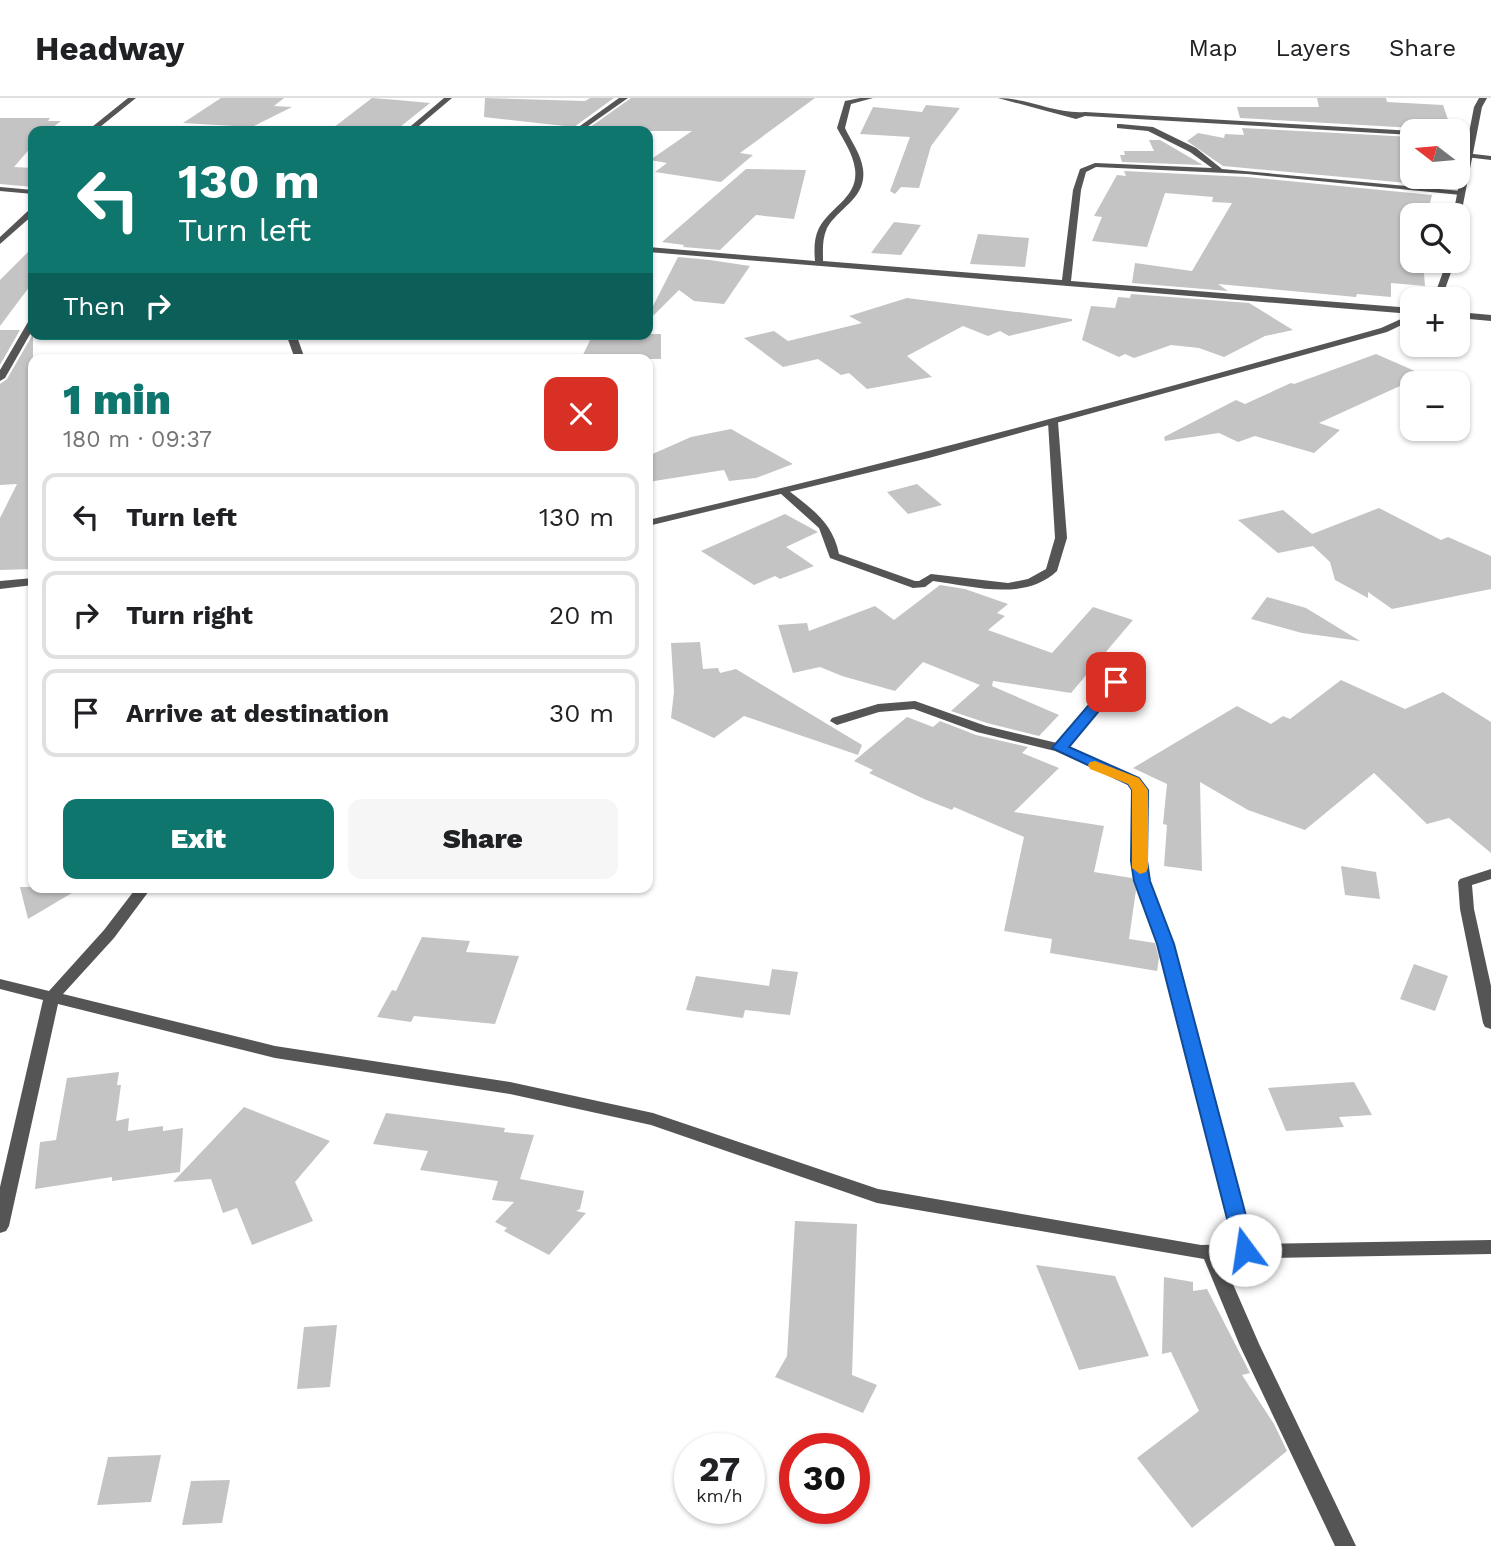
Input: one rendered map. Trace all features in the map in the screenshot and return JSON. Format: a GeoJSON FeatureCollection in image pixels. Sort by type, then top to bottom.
{"type":"FeatureCollection","features":[{"type":"Feature","properties":{"kind":"street"},"geometry":{"type":"LineString","coordinates":[[97,126],[132,98]]}},
{"type":"Feature","properties":{"kind":"street"},"geometry":{"type":"LineString","coordinates":[[415,126],[448,98]]}},
{"type":"Feature","properties":{"kind":"street"},"geometry":{"type":"LineString","coordinates":[[584,126],[624,98]]}},
{"type":"Feature","properties":{"kind":"street"},"geometry":{"type":"LineString","coordinates":[[819,263],[820,235],[825,225],[855,193],[860,180],[859,166],[841,128],[846,118],[846,106],[848,103],[869,98]]}},
{"type":"Feature","properties":{"kind":"street"},"geometry":{"type":"LineString","coordinates":[[1002,98],[1070,115],[1150,129],[1193,150],[1219,170]]}},
{"type":"Feature","properties":{"kind":"street"},"geometry":{"type":"LineString","coordinates":[[1470,146],[1478,107],[1483,98]]}},
{"type":"Feature","properties":{"kind":"street"},"geometry":{"type":"LineString","coordinates":[[1070,115],[1400,132]]}},
{"type":"Feature","properties":{"kind":"street"},"geometry":{"type":"LineString","coordinates":[[1470,155],[1491,158]]}},
{"type":"Feature","properties":{"kind":"street"},"geometry":{"type":"LineString","coordinates":[[1066,282],[1077,190],[1083,171],[1096,165],[1219,170],[1461,193]]}},
{"type":"Feature","properties":{"kind":"street"},"geometry":{"type":"LineString","coordinates":[[0,189],[28,191]]}},
{"type":"Feature","properties":{"kind":"street"},"geometry":{"type":"LineString","coordinates":[[1459,203],[1462,189]]}},
{"type":"Feature","properties":{"kind":"street"},"geometry":{"type":"LineString","coordinates":[[0,241],[28,216]]}},
{"type":"Feature","properties":{"kind":"street"},"geometry":{"type":"LineString","coordinates":[[653,250],[1400,310]]}},
{"type":"Feature","properties":{"kind":"street"},"geometry":{"type":"LineString","coordinates":[[1470,316],[1491,318]]}},
{"type":"Feature","properties":{"kind":"street"},"geometry":{"type":"LineString","coordinates":[[653,522],[785,493],[1053,422],[1384,330],[1400,323]]}},
{"type":"Feature","properties":{"kind":"street"},"geometry":{"type":"LineString","coordinates":[[0,378],[28,330]]}},
{"type":"Feature","properties":{"kind":"street"},"geometry":{"type":"LineString","coordinates":[[785,493],[824,523],[832,541],[834,556],[850,563],[913,584],[921,585],[931,577],[1007,587],[1020,586],[1051,571],[1061,538],[1053,422]]}},
{"type":"Feature","properties":{"kind":"street"},"geometry":{"type":"LineString","coordinates":[[0,585],[28,582]]}},
{"type":"Feature","properties":{"kind":"street"},"geometry":{"type":"LineString","coordinates":[[1059,748],[1116,682]]}},
{"type":"Feature","properties":{"kind":"street"},"geometry":{"type":"LineString","coordinates":[[837,721],[878,709],[915,705],[982,729],[1059,748],[1133,781],[1140,790],[1139,861],[1142,881],[1166,944],[1245,1250]]}},
{"type":"Feature","properties":{"kind":"street"},"geometry":{"type":"LineString","coordinates":[[1491,874],[1465,882],[1467,909],[1491,1023]]}},
{"type":"Feature","properties":{"kind":"street"},"geometry":{"type":"LineString","coordinates":[[0,1226],[51,998],[109,934],[140,893]]}},
{"type":"Feature","properties":{"kind":"street"},"geometry":{"type":"LineString","coordinates":[[0,984],[275,1052],[510,1088],[653,1119],[877,1196],[1201,1252],[1491,1247]]}},
{"type":"Feature","properties":{"kind":"street"},"geometry":{"type":"LineString","coordinates":[[1210,1251],[1250,1346],[1346,1546]]}},
{"type":"Feature","properties":{"kind":"building"},"geometry":{"type":"Polygon","coordinates":[[[221,98],[284,98],[274,106],[292,107],[254,126],[183,123],[221,98]]]}},
{"type":"Feature","properties":{"kind":"building"},"geometry":{"type":"Polygon","coordinates":[[[372,98],[430,103],[401,126],[336,126],[372,98]]]}},
{"type":"Feature","properties":{"kind":"building"},"geometry":{"type":"Polygon","coordinates":[[[485,98],[585,101],[590,98],[614,98],[575,126],[484,117],[485,98]]]}},
{"type":"Feature","properties":{"kind":"building"},"geometry":{"type":"Polygon","coordinates":[[[631,98],[815,98],[740,153],[753,155],[721,182],[655,172],[667,163],[653,161],[653,158],[692,131],[653,131],[653,126],[592,126],[631,98]]]}},
{"type":"Feature","properties":{"kind":"building"},"geometry":{"type":"Polygon","coordinates":[[[1317,98],[1386,98],[1387,102],[1443,105],[1448,119],[1400,119],[1400,127],[1240,118],[1237,107],[1319,107],[1317,98]]]}},
{"type":"Feature","properties":{"kind":"building"},"geometry":{"type":"Polygon","coordinates":[[[926,105],[960,108],[931,146],[919,188],[901,187],[895,194],[890,191],[910,137],[860,134],[873,107],[922,112],[926,105]]]}},
{"type":"Feature","properties":{"kind":"building"},"geometry":{"type":"Polygon","coordinates":[[[0,118],[50,118],[48,121],[61,121],[54,126],[28,126],[28,151],[14,167],[28,168],[28,187],[0,184],[0,118]]]}},
{"type":"Feature","properties":{"kind":"building"},"geometry":{"type":"Polygon","coordinates":[[[1242,128],[1400,136],[1400,182],[1223,166],[1187,141],[1198,133],[1224,138],[1225,134],[1244,135],[1242,128]]]}},
{"type":"Feature","properties":{"kind":"building"},"geometry":{"type":"Polygon","coordinates":[[[1149,140],[1160,140],[1203,165],[1122,162],[1120,155],[1125,155],[1124,151],[1154,151],[1149,140]]]}},
{"type":"Feature","properties":{"kind":"building"},"geometry":{"type":"Polygon","coordinates":[[[746,169],[806,170],[794,219],[756,215],[720,250],[662,242],[746,169]]]}},
{"type":"Feature","properties":{"kind":"building"},"geometry":{"type":"Polygon","coordinates":[[[1124,171],[1247,177],[1432,195],[1430,203],[1400,203],[1400,273],[1424,273],[1425,286],[1391,283],[1391,297],[1357,294],[1356,297],[1218,284],[1228,291],[1132,283],[1135,263],[1192,271],[1232,203],[1212,202],[1213,197],[1165,193],[1147,247],[1092,241],[1102,217],[1094,216],[1117,175],[1126,176],[1124,171]]]}},
{"type":"Feature","properties":{"kind":"building"},"geometry":{"type":"Polygon","coordinates":[[[894,222],[921,225],[901,255],[871,253],[894,222]]]}},
{"type":"Feature","properties":{"kind":"building"},"geometry":{"type":"Polygon","coordinates":[[[978,234],[1029,238],[1025,267],[970,264],[978,234]]]}},
{"type":"Feature","properties":{"kind":"building"},"geometry":{"type":"Polygon","coordinates":[[[28,252],[28,289],[0,326],[0,280],[28,252]]]}},
{"type":"Feature","properties":{"kind":"building"},"geometry":{"type":"Polygon","coordinates":[[[678,257],[750,266],[724,304],[694,301],[679,290],[654,315],[653,306],[678,257]]]}},
{"type":"Feature","properties":{"kind":"building"},"geometry":{"type":"Polygon","coordinates":[[[1131,294],[1249,303],[1293,330],[1265,336],[1224,357],[1199,348],[1171,345],[1134,358],[1125,354],[1119,357],[1082,340],[1091,306],[1115,308],[1118,297],[1130,298],[1131,294]]]}},
{"type":"Feature","properties":{"kind":"building"},"geometry":{"type":"Polygon","coordinates":[[[907,298],[1072,321],[1009,336],[1000,331],[988,336],[963,326],[907,356],[932,377],[867,389],[849,373],[841,375],[818,359],[783,367],[744,338],[774,331],[788,341],[862,323],[849,316],[907,298]]]}},
{"type":"Feature","properties":{"kind":"building"},"geometry":{"type":"Polygon","coordinates":[[[0,330],[20,330],[0,365],[0,330]]]}},
{"type":"Feature","properties":{"kind":"building"},"geometry":{"type":"Polygon","coordinates":[[[653,334],[661,334],[661,359],[653,359],[653,354],[583,354],[590,340],[653,340],[653,334]]]}},
{"type":"Feature","properties":{"kind":"building"},"geometry":{"type":"Polygon","coordinates":[[[30,340],[33,340],[33,354],[28,354],[28,569],[0,570],[0,518],[17,484],[0,485],[0,384],[7,379],[30,340]]]}},
{"type":"Feature","properties":{"kind":"building"},"geometry":{"type":"Polygon","coordinates":[[[1376,354],[1415,371],[1400,371],[1400,386],[1319,423],[1340,430],[1314,453],[1255,436],[1238,442],[1219,433],[1165,441],[1164,437],[1236,400],[1245,404],[1376,354]]]}},
{"type":"Feature","properties":{"kind":"building"},"geometry":{"type":"Polygon","coordinates":[[[731,429],[793,464],[756,478],[729,481],[724,470],[653,481],[653,454],[691,437],[731,429]]]}},
{"type":"Feature","properties":{"kind":"building"},"geometry":{"type":"Polygon","coordinates":[[[917,484],[942,505],[908,514],[887,492],[917,484]]]}},
{"type":"Feature","properties":{"kind":"building"},"geometry":{"type":"Polygon","coordinates":[[[1379,508],[1441,540],[1448,537],[1491,556],[1491,589],[1392,609],[1368,592],[1368,598],[1335,580],[1330,562],[1313,546],[1278,553],[1238,520],[1283,510],[1312,534],[1379,508]]]}},
{"type":"Feature","properties":{"kind":"building"},"geometry":{"type":"Polygon","coordinates":[[[785,514],[818,532],[786,547],[814,566],[780,579],[775,576],[754,585],[701,551],[785,514]]]}},
{"type":"Feature","properties":{"kind":"building"},"geometry":{"type":"Polygon","coordinates":[[[940,585],[965,589],[1008,604],[997,613],[1005,616],[988,630],[1052,653],[1093,607],[1133,620],[1071,693],[993,681],[992,686],[1059,715],[1039,736],[951,711],[980,685],[923,662],[895,691],[820,667],[793,673],[778,625],[807,623],[809,631],[875,606],[894,620],[940,585]]]}},
{"type":"Feature","properties":{"kind":"building"},"geometry":{"type":"Polygon","coordinates":[[[1267,597],[1306,608],[1360,641],[1302,633],[1251,619],[1267,597]]]}},
{"type":"Feature","properties":{"kind":"building"},"geometry":{"type":"Polygon","coordinates":[[[700,642],[703,669],[718,668],[720,673],[736,669],[862,745],[858,755],[744,716],[714,738],[671,718],[674,692],[671,643],[700,642]]]}},
{"type":"Feature","properties":{"kind":"building"},"geometry":{"type":"Polygon","coordinates":[[[1341,680],[1405,709],[1443,692],[1491,722],[1491,853],[1449,818],[1427,824],[1374,773],[1305,830],[1248,810],[1200,782],[1202,871],[1164,866],[1167,825],[1163,824],[1167,784],[1133,768],[1237,706],[1271,724],[1283,716],[1290,719],[1341,680]]]}},
{"type":"Feature","properties":{"kind":"building"},"geometry":{"type":"Polygon","coordinates":[[[907,717],[933,727],[940,721],[976,735],[1028,747],[1022,753],[1059,768],[1014,812],[1104,826],[1094,872],[1132,878],[1136,890],[1129,939],[1155,943],[1159,958],[1157,971],[1050,953],[1052,939],[1004,931],[1024,837],[954,807],[952,810],[924,799],[869,773],[873,770],[854,761],[907,717]]]}},
{"type":"Feature","properties":{"kind":"building"},"geometry":{"type":"Polygon","coordinates":[[[1341,866],[1376,872],[1380,899],[1345,895],[1341,866]]]}},
{"type":"Feature","properties":{"kind":"building"},"geometry":{"type":"Polygon","coordinates":[[[20,887],[28,887],[28,893],[72,893],[28,919],[20,887]]]}},
{"type":"Feature","properties":{"kind":"building"},"geometry":{"type":"Polygon","coordinates":[[[422,937],[470,941],[466,952],[519,956],[495,1024],[414,1016],[411,1022],[377,1017],[392,990],[396,991],[422,937]]]}},
{"type":"Feature","properties":{"kind":"building"},"geometry":{"type":"Polygon","coordinates":[[[1414,964],[1448,976],[1435,1011],[1400,999],[1414,964]]]}},
{"type":"Feature","properties":{"kind":"building"},"geometry":{"type":"Polygon","coordinates":[[[772,969],[798,972],[790,1015],[745,1010],[743,1018],[686,1010],[696,976],[769,986],[772,969]]]}},
{"type":"Feature","properties":{"kind":"building"},"geometry":{"type":"Polygon","coordinates":[[[119,1072],[117,1085],[121,1085],[116,1121],[129,1118],[128,1131],[163,1126],[163,1131],[183,1128],[180,1172],[112,1181],[112,1177],[35,1189],[40,1142],[56,1140],[67,1078],[119,1072]]]}},
{"type":"Feature","properties":{"kind":"building"},"geometry":{"type":"Polygon","coordinates":[[[1354,1082],[1372,1115],[1339,1117],[1344,1127],[1286,1131],[1268,1088],[1354,1082]]]}},
{"type":"Feature","properties":{"kind":"building"},"geometry":{"type":"Polygon","coordinates":[[[244,1107],[330,1141],[295,1182],[313,1221],[252,1245],[237,1208],[223,1213],[211,1179],[173,1182],[244,1107]]]}},
{"type":"Feature","properties":{"kind":"building"},"geometry":{"type":"Polygon","coordinates":[[[386,1113],[505,1128],[504,1132],[534,1135],[520,1179],[584,1191],[580,1209],[576,1211],[586,1213],[549,1255],[504,1231],[507,1228],[495,1222],[514,1202],[492,1200],[498,1181],[420,1170],[428,1151],[373,1144],[386,1113]]]}},
{"type":"Feature","properties":{"kind":"building"},"geometry":{"type":"Polygon","coordinates":[[[795,1221],[857,1224],[852,1375],[877,1385],[863,1413],[775,1377],[787,1356],[795,1221]]]}},
{"type":"Feature","properties":{"kind":"building"},"geometry":{"type":"Polygon","coordinates":[[[1036,1265],[1115,1276],[1149,1356],[1079,1370],[1036,1265]]]}},
{"type":"Feature","properties":{"kind":"building"},"geometry":{"type":"Polygon","coordinates":[[[1164,1277],[1193,1282],[1193,1291],[1207,1289],[1250,1373],[1242,1375],[1274,1424],[1287,1451],[1192,1528],[1137,1458],[1199,1411],[1171,1352],[1162,1354],[1164,1277]]]}},
{"type":"Feature","properties":{"kind":"building"},"geometry":{"type":"Polygon","coordinates":[[[337,1325],[330,1387],[297,1389],[304,1327],[337,1325]]]}},
{"type":"Feature","properties":{"kind":"building"},"geometry":{"type":"Polygon","coordinates":[[[161,1455],[151,1502],[97,1505],[108,1457],[161,1455]]]}},
{"type":"Feature","properties":{"kind":"building"},"geometry":{"type":"Polygon","coordinates":[[[230,1480],[222,1523],[182,1525],[191,1481],[230,1480]]]}},
{"type":"Feature","properties":{"kind":"slow traffic"},"geometry":{"type":"LineString","coordinates":[[1095,765],[1133,781],[1140,790],[1140,868]]}},
{"type":"Feature","properties":{"kind":"route"},"geometry":{"type":"LineString","coordinates":[[1116,682],[1059,748],[1133,781],[1140,790],[1142,813],[1139,861],[1142,881],[1166,944],[1245,1250]]}}]}
